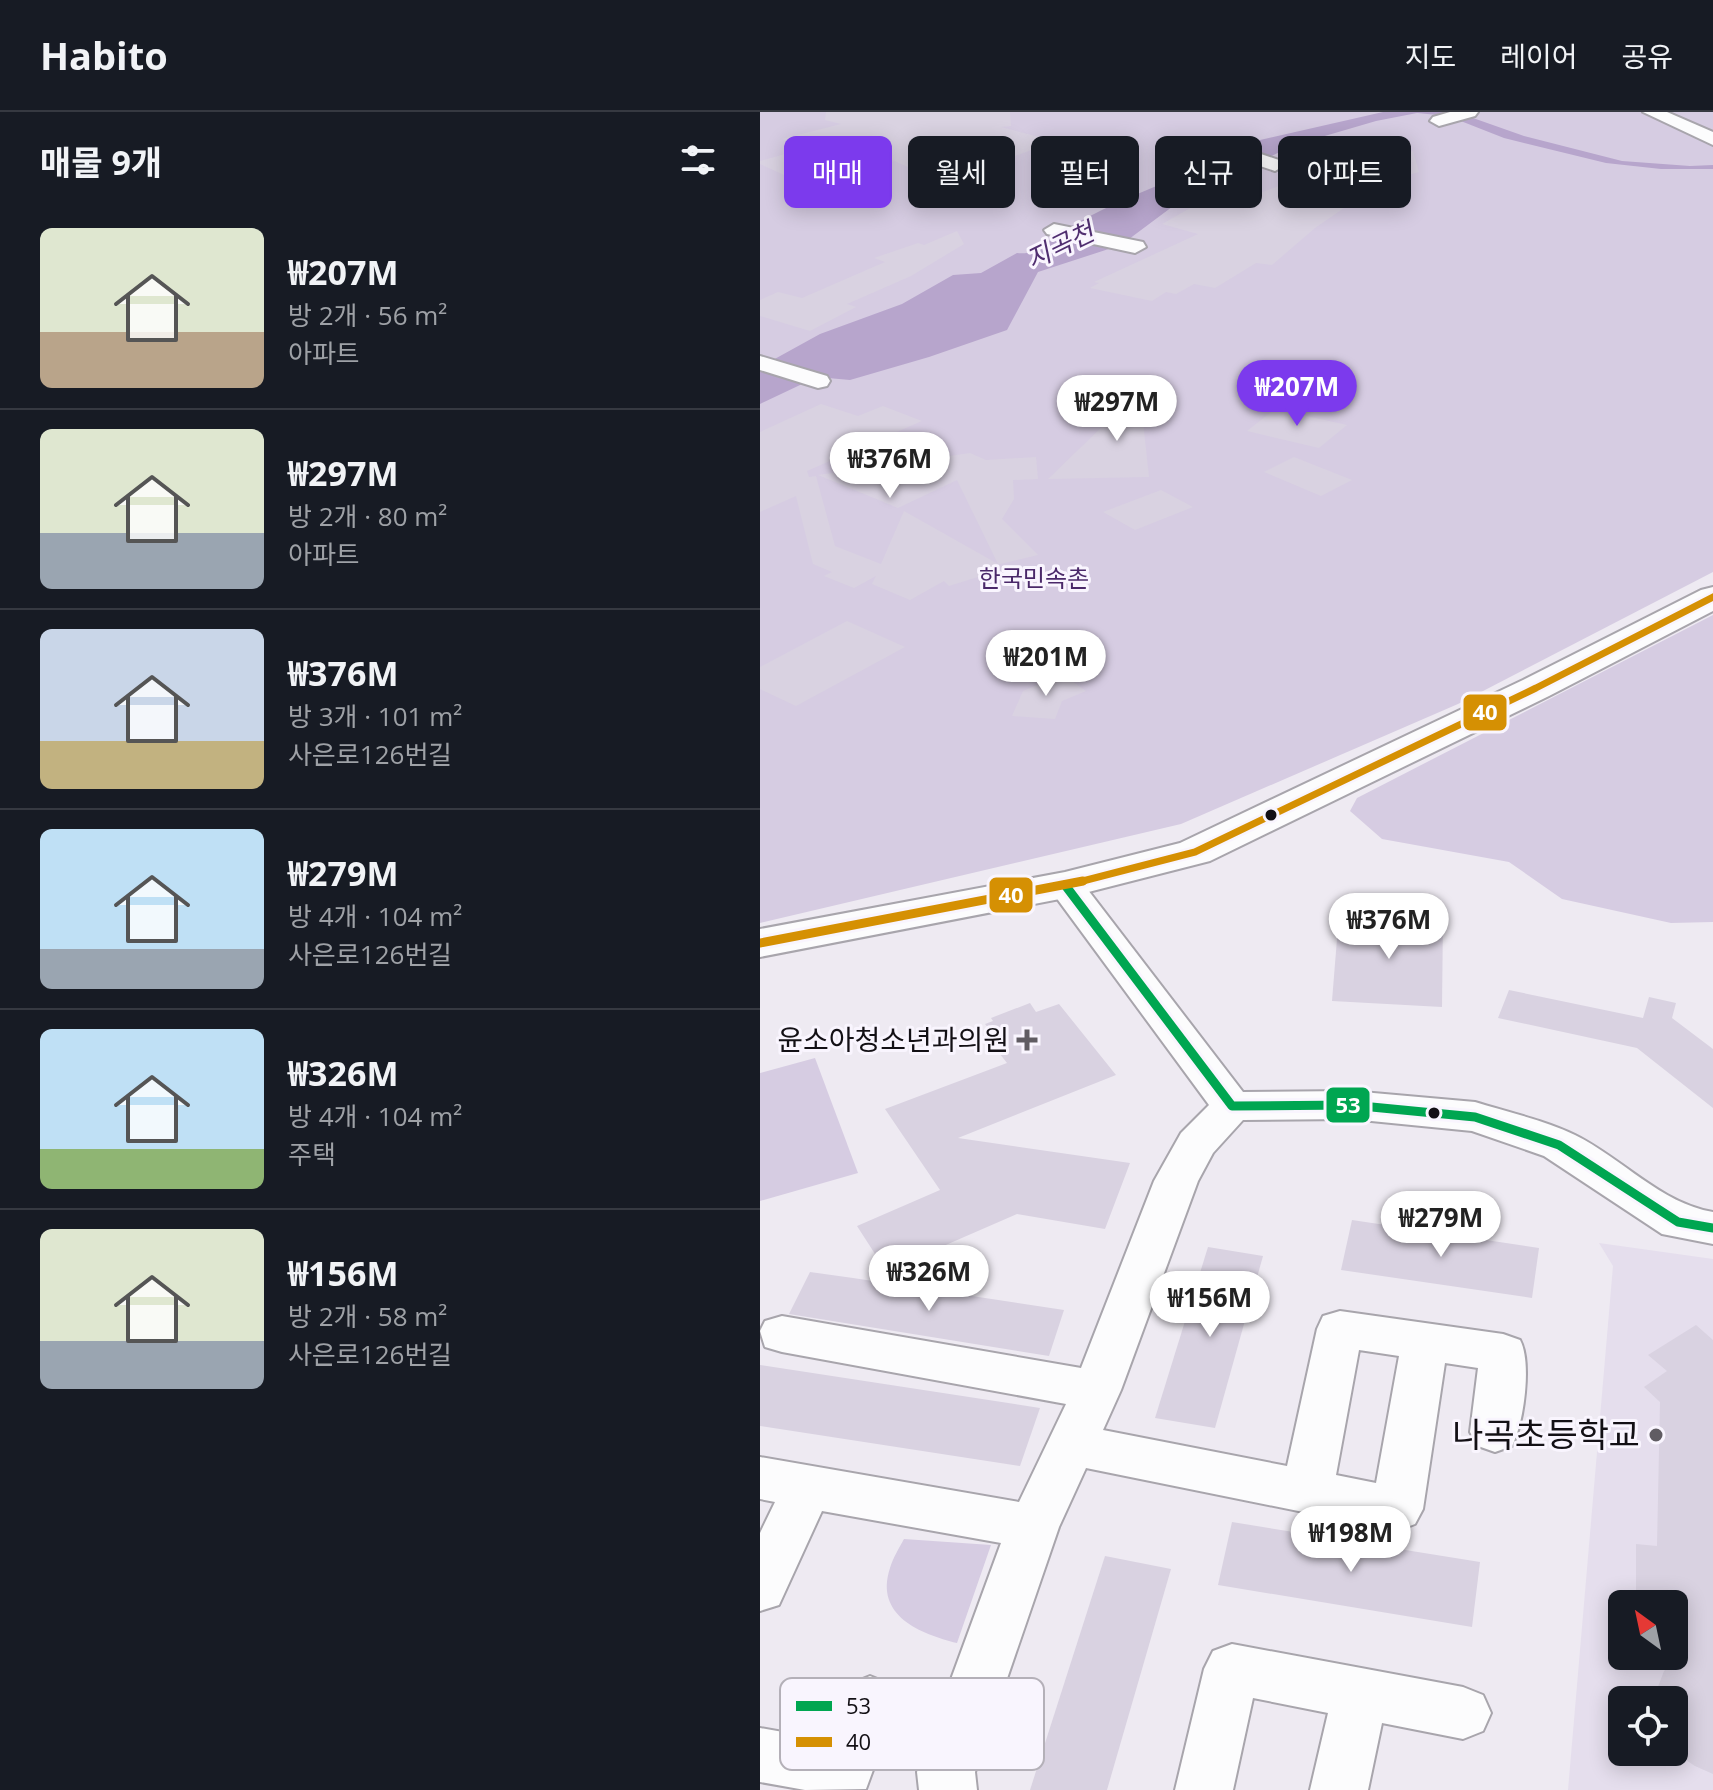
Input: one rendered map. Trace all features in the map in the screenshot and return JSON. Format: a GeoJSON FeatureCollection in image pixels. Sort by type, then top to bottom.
{"type":"FeatureCollection","features":[{"type":"Feature","properties":{"kind":"main road"},"geometry":{"type":"LineString","coordinates":[[760,943],[1065,885],[1195,852],[1536,688],[1713,597]]}},
{"type":"Feature","properties":{"kind":"street"},"geometry":{"type":"LineString","coordinates":[[1439,121],[1469,112]]}},
{"type":"Feature","properties":{"kind":"street"},"geometry":{"type":"LineString","coordinates":[[1652,112],[1713,139]]}},
{"type":"Feature","properties":{"kind":"street"},"geometry":{"type":"LineString","coordinates":[[1262,161],[1275,165]]}},
{"type":"Feature","properties":{"kind":"street"},"geometry":{"type":"LineString","coordinates":[[1054,230],[1135,247]]}},
{"type":"Feature","properties":{"kind":"street"},"geometry":{"type":"LineString","coordinates":[[761,363],[818,381]]}},
{"type":"Feature","properties":{"kind":"street"},"geometry":{"type":"LineString","coordinates":[[1065,885],[1232,1106]]}},
{"type":"Feature","properties":{"kind":"street"},"geometry":{"type":"LineString","coordinates":[[979,1678],[1033,1527],[1097,1390],[1176,1181],[1196,1144],[1232,1106],[1351,1105],[1475,1117],[1559,1145],[1678,1222],[1713,1228]]}},
{"type":"Feature","properties":{"kind":"street"},"geometry":{"type":"LineString","coordinates":[[1307,1492],[1340,1329],[1503,1353],[1495,1432]]}},
{"type":"Feature","properties":{"kind":"street"},"geometry":{"type":"LineString","coordinates":[[782,1334],[1097,1390]]}},
{"type":"Feature","properties":{"kind":"street"},"geometry":{"type":"LineString","coordinates":[[1071,1444],[1397,1509],[1425,1341]]}},
{"type":"Feature","properties":{"kind":"street"},"geometry":{"type":"LineString","coordinates":[[760,1588],[784,1482],[1033,1527]]}},
{"type":"Feature","properties":{"kind":"street"},"geometry":{"type":"LineString","coordinates":[[1204,1790],[1232,1669],[1463,1713]]}},
{"type":"Feature","properties":{"kind":"street"},"geometry":{"type":"LineString","coordinates":[[1339,1790],[1360,1693]]}},
{"type":"Feature","properties":{"kind":"street"},"geometry":{"type":"LineString","coordinates":[[760,1755],[780,1758]]}},
{"type":"Feature","properties":{"kind":"street"},"geometry":{"type":"LineString","coordinates":[[947,1770],[948,1790]]}},
{"type":"Feature","properties":{"kind":"shaded area","name":"나곡초등학교"},"geometry":{"type":"Polygon","coordinates":[[[1599,1243],[1713,1259],[1713,1790],[1568,1790],[1613,1266],[1599,1243]]]}},
{"type":"Feature","properties":{"kind":"green space","name":"한국민속촌"},"geometry":{"type":"Polygon","coordinates":[[[760,112],[1713,112],[1713,572],[1458,704],[1181,824],[760,923],[760,112]]]}},
{"type":"Feature","properties":{"kind":"green space"},"geometry":{"type":"Polygon","coordinates":[[[1713,615],[1713,922],[1671,923],[1562,899],[1509,862],[1382,839],[1350,811],[1357,798],[1713,615]]]}},
{"type":"Feature","properties":{"kind":"green space"},"geometry":{"type":"Polygon","coordinates":[[[815,1058],[858,1173],[760,1201],[760,1073],[815,1058]]]}},
{"type":"Feature","properties":{"kind":"green space"},"geometry":{"type":"Polygon","coordinates":[[[904,1539],[991,1545],[957,1643],[916,1628],[904,1620],[889,1599],[887,1585],[890,1568],[904,1539]]]}},
{"type":"Feature","properties":{"kind":"water"},"geometry":{"type":"Polygon","coordinates":[[[1383,112],[1456,112],[1524,136],[1622,161],[1713,165],[1713,169],[1661,169],[1606,163],[1504,138],[1448,116],[1417,113],[1325,136],[1278,136],[1278,153],[1262,161],[1262,140],[1383,112]]]}},
{"type":"Feature","properties":{"kind":"water","name":"지곡천"},"geometry":{"type":"Polygon","coordinates":[[[1155,187],[1155,208],[1171,208],[1121,245],[1038,272],[1007,330],[850,380],[817,377],[760,404],[760,367],[820,334],[902,304],[953,275],[981,273],[1017,253],[1038,249],[1066,229],[1107,208],[1139,208],[1140,193],[1155,187]]]}},
{"type":"Feature","properties":{"kind":"building"},"geometry":{"type":"Polygon","coordinates":[[[826,112],[1010,112],[1011,126],[1001,127],[1036,136],[1031,136],[1031,150],[1015,156],[1015,136],[908,136],[908,167],[892,160],[892,136],[794,136],[841,124],[825,120],[826,112]]]}},
{"type":"Feature","properties":{"kind":"building"},"geometry":{"type":"Polygon","coordinates":[[[1411,152],[1419,172],[1411,174],[1411,152]]]}},
{"type":"Feature","properties":{"kind":"building"},"geometry":{"type":"Polygon","coordinates":[[[784,154],[784,175],[760,164],[760,161],[784,154]]]}},
{"type":"Feature","properties":{"kind":"building"},"geometry":{"type":"Polygon","coordinates":[[[1278,186],[1278,208],[1344,208],[1272,265],[1256,263],[1215,288],[1194,284],[1176,294],[1166,292],[1152,301],[1090,288],[1099,283],[1094,282],[1198,234],[1162,224],[1190,208],[1262,208],[1262,192],[1278,186]]]}},
{"type":"Feature","properties":{"kind":"building"},"geometry":{"type":"Polygon","coordinates":[[[957,231],[964,244],[911,276],[847,304],[856,307],[810,331],[760,316],[760,300],[778,292],[802,298],[885,262],[874,258],[918,243],[924,245],[957,231]]]}},
{"type":"Feature","properties":{"kind":"building"},"geometry":{"type":"Polygon","coordinates":[[[1141,389],[1179,396],[1156,415],[1142,412],[1149,477],[1048,479],[1141,389]]]}},
{"type":"Feature","properties":{"kind":"building"},"geometry":{"type":"Polygon","coordinates":[[[821,404],[858,416],[883,406],[922,421],[807,471],[809,477],[816,476],[835,546],[881,564],[904,511],[998,564],[957,480],[898,508],[818,475],[970,453],[986,460],[1036,457],[1038,479],[1013,480],[1014,499],[1002,519],[1038,555],[992,566],[997,571],[949,586],[944,581],[910,600],[872,584],[876,576],[854,588],[824,576],[832,572],[813,564],[796,496],[760,512],[760,432],[821,404]]]}},
{"type":"Feature","properties":{"kind":"building"},"geometry":{"type":"Polygon","coordinates":[[[1275,409],[1347,425],[1319,448],[1247,431],[1275,409]]]}},
{"type":"Feature","properties":{"kind":"building"},"geometry":{"type":"Polygon","coordinates":[[[1294,457],[1352,480],[1321,496],[1264,472],[1294,457]]]}},
{"type":"Feature","properties":{"kind":"building"},"geometry":{"type":"Polygon","coordinates":[[[1161,490],[1193,507],[1135,530],[1103,512],[1161,490]]]}},
{"type":"Feature","properties":{"kind":"building"},"geometry":{"type":"Polygon","coordinates":[[[847,621],[905,647],[796,706],[760,689],[760,667],[847,621]]]}},
{"type":"Feature","properties":{"kind":"building"},"geometry":{"type":"Polygon","coordinates":[[[1062,674],[1086,691],[1062,701],[1055,719],[1012,716],[1023,691],[1062,674]]]}},
{"type":"Feature","properties":{"kind":"building"},"geometry":{"type":"Polygon","coordinates":[[[1339,914],[1443,919],[1442,1007],[1332,1001],[1339,914]]]}},
{"type":"Feature","properties":{"kind":"building"},"geometry":{"type":"Polygon","coordinates":[[[1509,990],[1643,1018],[1649,997],[1676,1003],[1672,1018],[1713,1049],[1713,1108],[1637,1048],[1498,1018],[1509,990]]]}},
{"type":"Feature","properties":{"kind":"building"},"geometry":{"type":"Polygon","coordinates":[[[1030,1003],[1036,1012],[1059,1004],[1116,1075],[958,1138],[1130,1163],[1105,1229],[1017,1214],[886,1271],[857,1226],[940,1190],[885,1109],[1007,1063],[992,1044],[1000,1043],[985,1024],[993,1021],[991,1018],[1030,1003]]]}},
{"type":"Feature","properties":{"kind":"building"},"geometry":{"type":"Polygon","coordinates":[[[1352,1220],[1539,1248],[1532,1298],[1341,1270],[1352,1220]]]}},
{"type":"Feature","properties":{"kind":"building"},"geometry":{"type":"Polygon","coordinates":[[[1208,1247],[1263,1256],[1215,1428],[1155,1418],[1208,1247]]]}},
{"type":"Feature","properties":{"kind":"building"},"geometry":{"type":"Polygon","coordinates":[[[810,1272],[1064,1310],[1049,1356],[789,1314],[810,1272]]]}},
{"type":"Feature","properties":{"kind":"building"},"geometry":{"type":"Polygon","coordinates":[[[1696,1325],[1713,1340],[1713,1774],[1688,1761],[1688,1686],[1658,1686],[1665,1670],[1688,1670],[1688,1590],[1636,1590],[1636,1544],[1657,1546],[1660,1402],[1644,1387],[1667,1371],[1648,1355],[1696,1325]]]}},
{"type":"Feature","properties":{"kind":"building"},"geometry":{"type":"Polygon","coordinates":[[[760,1365],[1040,1408],[1020,1466],[760,1426],[760,1365]]]}},
{"type":"Feature","properties":{"kind":"building"},"geometry":{"type":"Polygon","coordinates":[[[1232,1522],[1480,1562],[1472,1627],[1218,1585],[1232,1522]]]}},
{"type":"Feature","properties":{"kind":"building"},"geometry":{"type":"Polygon","coordinates":[[[1105,1556],[1171,1569],[1107,1790],[1030,1790],[1036,1770],[1044,1770],[1044,1746],[1105,1556]]]}},
{"type":"Feature","properties":{"kind":"transit line","name":"40"},"geometry":{"type":"LineString","coordinates":[[760,943],[1065,885],[1195,852],[1536,688],[1713,597]]}},
{"type":"Feature","properties":{"kind":"transit line","name":"53"},"geometry":{"type":"LineString","coordinates":[[1065,885],[1232,1106],[1351,1105],[1475,1117],[1559,1145],[1678,1222],[1713,1228]]}},
{"type":"Feature","properties":{"kind":"place","name":"윤소아청소년과의원"},"geometry":{"type":"Point","coordinates":[1027,1040]}},
{"type":"Feature","properties":{"kind":"place","name":"나곡초등학교"},"geometry":{"type":"Point","coordinates":[1656,1435]}}]}
